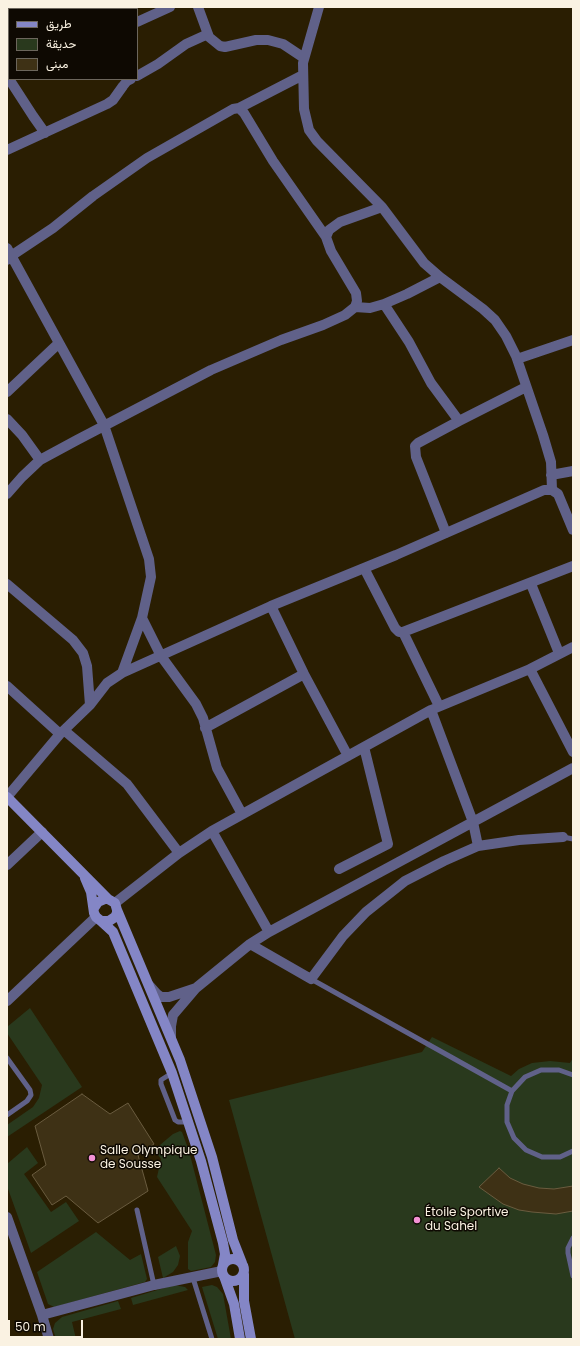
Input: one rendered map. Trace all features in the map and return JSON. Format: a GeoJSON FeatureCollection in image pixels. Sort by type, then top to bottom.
{"type":"FeatureCollection","features":[{"type":"Feature","properties":{"kind":"main road"},"geometry":{"type":"LineString","coordinates":[[7,797],[113,904],[171,1037],[212,1157],[233,1240],[244,1270],[244,1301],[251,1339]]}},
{"type":"Feature","properties":{"kind":"main road"},"geometry":{"type":"LineString","coordinates":[[85,877],[91,892],[97,915],[113,932],[172,1073],[189,1122],[201,1160],[223,1243],[225,1254],[223,1271],[234,1304],[240,1339]]}},
{"type":"Feature","properties":{"kind":"main road"},"geometry":{"type":"LineString","coordinates":[[97,915],[98,902],[101,900],[113,904]]}},
{"type":"Feature","properties":{"kind":"main road"},"geometry":{"type":"LineString","coordinates":[[97,915],[105,922],[115,917],[113,904]]}},
{"type":"Feature","properties":{"kind":"main road"},"geometry":{"type":"LineString","coordinates":[[242,1263],[236,1259],[232,1259],[225,1262],[223,1271],[226,1278],[233,1281],[240,1279],[244,1274]]}},
{"type":"Feature","properties":{"kind":"street"},"geometry":{"type":"LineString","coordinates":[[138,22],[170,7]]}},
{"type":"Feature","properties":{"kind":"street"},"geometry":{"type":"LineString","coordinates":[[198,7],[208,34],[216,44],[225,47],[256,40],[268,40],[284,44],[304,58]]}},
{"type":"Feature","properties":{"kind":"street"},"geometry":{"type":"LineString","coordinates":[[319,7],[304,58],[304,109],[309,130],[312,136],[382,207],[424,263],[495,320],[506,336],[517,360],[543,435],[550,462],[552,490]]}},
{"type":"Feature","properties":{"kind":"street"},"geometry":{"type":"LineString","coordinates":[[138,75],[158,64],[186,44],[208,34]]}},
{"type":"Feature","properties":{"kind":"street"},"geometry":{"type":"LineString","coordinates":[[122,673],[142,618],[151,577],[149,559],[104,425],[8,255],[53,228],[93,196],[147,158],[233,109],[239,108],[303,75]]}},
{"type":"Feature","properties":{"kind":"street"},"geometry":{"type":"LineString","coordinates":[[7,150],[107,104],[113,100],[129,80]]}},
{"type":"Feature","properties":{"kind":"street"},"geometry":{"type":"LineString","coordinates":[[12,82],[32,116],[45,133]]}},
{"type":"Feature","properties":{"kind":"street"},"geometry":{"type":"LineString","coordinates":[[7,494],[40,460],[104,425],[211,370],[281,340],[323,326],[344,315],[355,307],[357,301],[356,293],[331,251],[326,237],[273,162],[244,113],[239,108]]}},
{"type":"Feature","properties":{"kind":"street"},"geometry":{"type":"LineString","coordinates":[[326,237],[329,230],[340,222],[382,207]]}},
{"type":"Feature","properties":{"kind":"street"},"geometry":{"type":"LineString","coordinates":[[355,307],[370,308],[384,304],[440,277]]}},
{"type":"Feature","properties":{"kind":"street"},"geometry":{"type":"LineString","coordinates":[[384,304],[409,342],[431,383],[459,420]]}},
{"type":"Feature","properties":{"kind":"street"},"geometry":{"type":"LineString","coordinates":[[517,360],[573,340]]}},
{"type":"Feature","properties":{"kind":"street"},"geometry":{"type":"LineString","coordinates":[[7,392],[59,344]]}},
{"type":"Feature","properties":{"kind":"street"},"geometry":{"type":"LineString","coordinates":[[446,533],[416,457],[416,446],[418,443],[459,420],[526,387]]}},
{"type":"Feature","properties":{"kind":"street"},"geometry":{"type":"LineString","coordinates":[[7,419],[22,435],[40,460]]}},
{"type":"Feature","properties":{"kind":"street"},"geometry":{"type":"LineString","coordinates":[[551,475],[573,471]]}},
{"type":"Feature","properties":{"kind":"street"},"geometry":{"type":"LineString","coordinates":[[7,797],[63,732],[90,705],[107,683],[122,673],[271,606],[364,568],[544,490],[552,490],[558,494],[573,530]]}},
{"type":"Feature","properties":{"kind":"street"},"geometry":{"type":"LineString","coordinates":[[364,568],[395,628],[398,632],[404,632],[531,584],[573,566]]}},
{"type":"Feature","properties":{"kind":"street"},"geometry":{"type":"LineString","coordinates":[[7,584],[73,640],[83,653],[87,666],[90,705]]}},
{"type":"Feature","properties":{"kind":"street"},"geometry":{"type":"LineString","coordinates":[[531,584],[559,653]]}},
{"type":"Feature","properties":{"kind":"street"},"geometry":{"type":"LineString","coordinates":[[271,606],[304,674],[348,756]]}},
{"type":"Feature","properties":{"kind":"street"},"geometry":{"type":"LineString","coordinates":[[142,618],[161,656],[196,704],[203,718],[217,768],[242,814]]}},
{"type":"Feature","properties":{"kind":"street"},"geometry":{"type":"LineString","coordinates":[[404,632],[435,708],[473,822],[478,846]]}},
{"type":"Feature","properties":{"kind":"street"},"geometry":{"type":"LineString","coordinates":[[113,904],[179,854],[212,831],[242,814],[435,708],[530,669],[573,647]]}},
{"type":"Feature","properties":{"kind":"street"},"geometry":{"type":"LineString","coordinates":[[530,669],[573,752]]}},
{"type":"Feature","properties":{"kind":"street"},"geometry":{"type":"LineString","coordinates":[[205,728],[304,674]]}},
{"type":"Feature","properties":{"kind":"street"},"geometry":{"type":"LineString","coordinates":[[7,686],[127,784],[179,854]]}},
{"type":"Feature","properties":{"kind":"street"},"geometry":{"type":"LineString","coordinates":[[339,869],[388,844],[364,748]]}},
{"type":"Feature","properties":{"kind":"street"},"geometry":{"type":"LineString","coordinates":[[171,1037],[173,1016],[196,988],[250,944],[269,932],[573,768]]}},
{"type":"Feature","properties":{"kind":"street"},"geometry":{"type":"LineString","coordinates":[[212,831],[269,932]]}},
{"type":"Feature","properties":{"kind":"street"},"geometry":{"type":"LineString","coordinates":[[7,865],[42,832]]}},
{"type":"Feature","properties":{"kind":"street"},"geometry":{"type":"LineString","coordinates":[[250,944],[311,979],[343,936],[366,912],[405,881],[478,846],[519,840],[568,838]]}},
{"type":"Feature","properties":{"kind":"street"},"geometry":{"type":"LineString","coordinates":[[9,995],[97,915]]}},
{"type":"Feature","properties":{"kind":"street"},"geometry":{"type":"LineString","coordinates":[[149,985],[157,994],[169,997],[196,988]]}},
{"type":"Feature","properties":{"kind":"street"},"geometry":{"type":"LineString","coordinates":[[7,1217],[49,1339]]}},
{"type":"Feature","properties":{"kind":"street"},"geometry":{"type":"LineString","coordinates":[[42,1315],[154,1285],[223,1271]]}},
{"type":"Feature","properties":{"kind":"lane"},"geometry":{"type":"LineString","coordinates":[[311,979],[512,1091]]}},
{"type":"Feature","properties":{"kind":"lane"},"geometry":{"type":"LineString","coordinates":[[7,1058],[30,1090],[31,1095],[27,1101],[7,1115]]}},
{"type":"Feature","properties":{"kind":"lane"},"geometry":{"type":"LineString","coordinates":[[573,1075],[559,1070],[541,1070],[525,1077],[512,1091],[507,1105],[507,1122],[514,1138],[526,1150],[542,1157],[560,1157],[573,1151]]}},
{"type":"Feature","properties":{"kind":"lane"},"geometry":{"type":"LineString","coordinates":[[172,1073],[162,1080],[161,1084],[175,1120],[178,1122],[189,1122]]}},
{"type":"Feature","properties":{"kind":"lane"},"geometry":{"type":"LineString","coordinates":[[137,1210],[154,1285]]}},
{"type":"Feature","properties":{"kind":"lane"},"geometry":{"type":"LineString","coordinates":[[573,1238],[568,1248],[573,1276]]}},
{"type":"Feature","properties":{"kind":"lane"},"geometry":{"type":"LineString","coordinates":[[193,1278],[212,1339]]}},
{"type":"Feature","properties":{"kind":"green space"},"geometry":{"type":"Polygon","coordinates":[[[30,1008],[82,1087],[7,1137],[7,1125],[33,1107],[39,1098],[42,1085],[7,1033],[7,1027],[30,1008]]]}},
{"type":"Feature","properties":{"kind":"green space","name":"Étoile Sportive du Sahel"},"geometry":{"type":"Polygon","coordinates":[[[432,1037],[511,1076],[519,1069],[532,1063],[550,1061],[570,1063],[573,1058],[573,1339],[295,1339],[229,1100],[422,1052],[432,1037]]]}},
{"type":"Feature","properties":{"kind":"green space"},"geometry":{"type":"Polygon","coordinates":[[[180,1131],[182,1132],[189,1151],[216,1255],[215,1262],[211,1267],[191,1271],[188,1269],[188,1242],[192,1231],[157,1177],[161,1159],[154,1150],[173,1134],[180,1131]]]}},
{"type":"Feature","properties":{"kind":"green space"},"geometry":{"type":"Polygon","coordinates":[[[27,1147],[38,1163],[24,1174],[51,1212],[66,1202],[79,1221],[31,1253],[7,1186],[7,1164],[27,1147]]]}},
{"type":"Feature","properties":{"kind":"green space"},"geometry":{"type":"Polygon","coordinates":[[[96,1232],[130,1260],[141,1254],[147,1279],[145,1282],[54,1307],[48,1304],[37,1272],[96,1232]]]}},
{"type":"Feature","properties":{"kind":"green space"},"geometry":{"type":"Polygon","coordinates":[[[176,1246],[180,1256],[178,1265],[173,1272],[163,1278],[158,1257],[176,1246]]]}},
{"type":"Feature","properties":{"kind":"green space"},"geometry":{"type":"Polygon","coordinates":[[[174,1285],[185,1287],[188,1290],[133,1305],[131,1298],[174,1285]]]}},
{"type":"Feature","properties":{"kind":"green space"},"geometry":{"type":"Polygon","coordinates":[[[212,1285],[217,1287],[223,1294],[231,1339],[218,1339],[202,1287],[212,1285]]]}},
{"type":"Feature","properties":{"kind":"green space"},"geometry":{"type":"Polygon","coordinates":[[[118,1301],[121,1309],[72,1322],[76,1339],[56,1339],[53,1329],[55,1323],[62,1317],[118,1301]]]}},
{"type":"Feature","properties":{"kind":"building","name":"Salle Olympique de Sousse"},"geometry":{"type":"Polygon","coordinates":[[[82,1094],[110,1114],[128,1103],[154,1144],[138,1155],[148,1191],[98,1223],[66,1196],[52,1205],[32,1175],[46,1165],[35,1126],[82,1094]]]}},
{"type":"Feature","properties":{"kind":"building"},"geometry":{"type":"Polygon","coordinates":[[[499,1168],[510,1178],[523,1184],[539,1188],[554,1189],[573,1186],[573,1211],[556,1214],[532,1212],[519,1210],[503,1204],[479,1187],[499,1168]]]}},
{"type":"Feature","properties":{"kind":"place","name":"Salle Olympique de Sousse"},"geometry":{"type":"Point","coordinates":[92,1158]}},
{"type":"Feature","properties":{"kind":"place","name":"Étoile Sportive du Sahel"},"geometry":{"type":"Point","coordinates":[417,1220]}}]}
